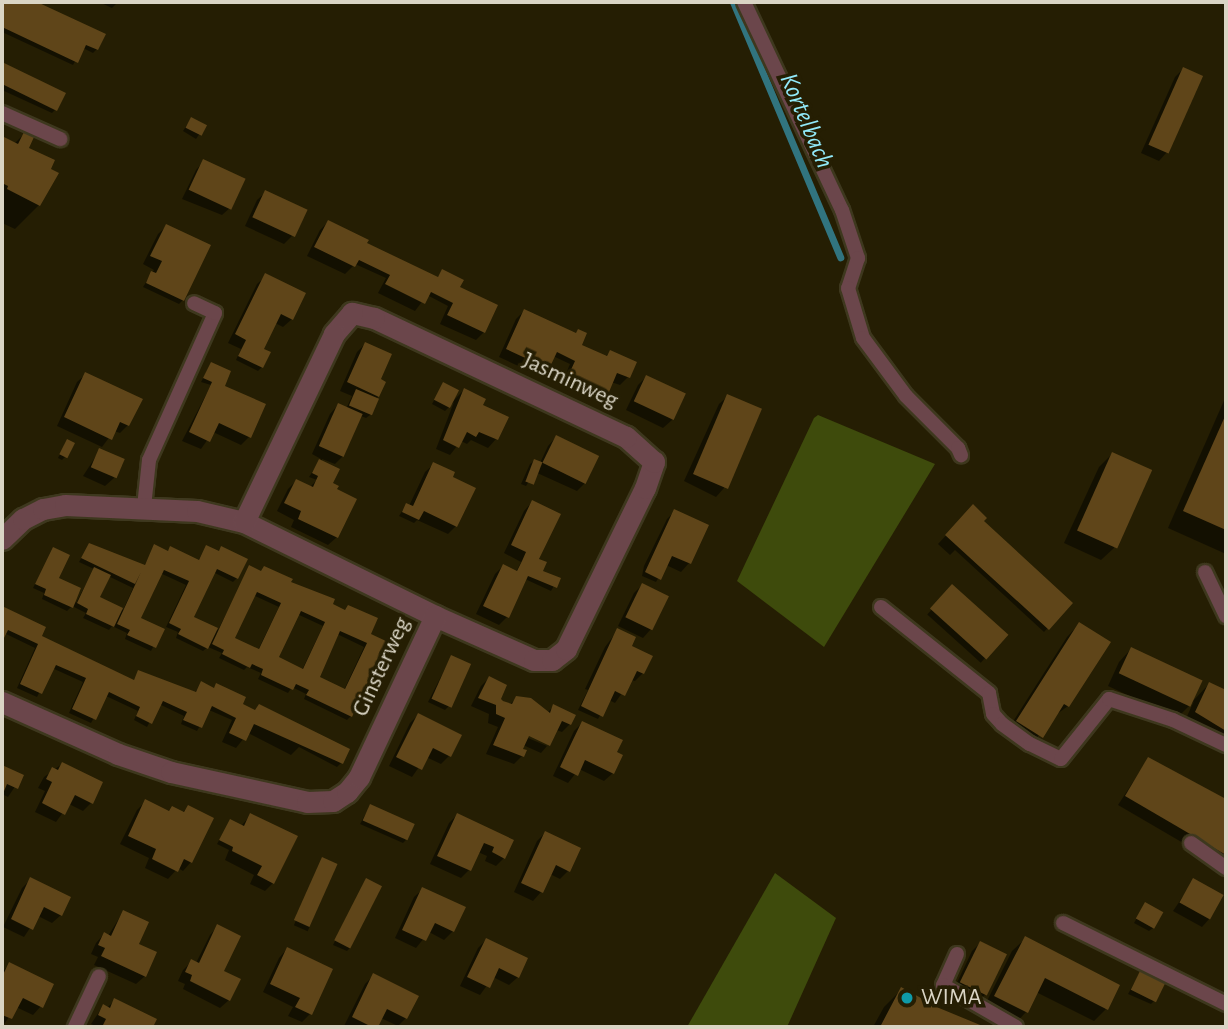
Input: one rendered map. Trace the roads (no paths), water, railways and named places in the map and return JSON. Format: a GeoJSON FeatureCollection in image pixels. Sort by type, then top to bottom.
{"type":"FeatureCollection","features":[{"type":"Feature","properties":{"kind":"street","name":"Jasminweg"},"geometry":{"type":"LineString","coordinates":[[244,522],[334,334],[352,313],[373,318],[626,437],[654,462],[645,488],[566,649],[552,660],[534,660],[435,616]]}},
{"type":"Feature","properties":{"kind":"street","name":"Ginsterweg"},"geometry":{"type":"LineString","coordinates":[[2,539],[23,519],[43,509],[65,505],[197,511],[244,522],[435,616],[359,777],[347,792],[333,802],[307,802],[172,772],[118,754],[2,702]]}},
{"type":"Feature","properties":{"kind":"lane"},"geometry":{"type":"LineString","coordinates":[[744,2],[842,210],[858,258],[848,288],[863,338],[906,396],[958,448],[961,455]]}},
{"type":"Feature","properties":{"kind":"lane"},"geometry":{"type":"LineString","coordinates":[[2,113],[60,139]]}},
{"type":"Feature","properties":{"kind":"lane"},"geometry":{"type":"LineString","coordinates":[[144,507],[149,460],[215,313],[194,303]]}},
{"type":"Feature","properties":{"kind":"lane"},"geometry":{"type":"LineString","coordinates":[[1205,572],[1226,616]]}},
{"type":"Feature","properties":{"kind":"lane"},"geometry":{"type":"LineString","coordinates":[[881,607],[989,693],[993,713],[1002,724],[1030,744],[1061,759],[1108,699],[1174,720],[1226,745]]}},
{"type":"Feature","properties":{"kind":"lane"},"geometry":{"type":"LineString","coordinates":[[1191,843],[1226,868]]}},
{"type":"Feature","properties":{"kind":"lane"},"geometry":{"type":"LineString","coordinates":[[1063,923],[1226,1004]]}},
{"type":"Feature","properties":{"kind":"lane"},"geometry":{"type":"LineString","coordinates":[[957,954],[943,985],[1016,1027]]}},
{"type":"Feature","properties":{"kind":"lane"},"geometry":{"type":"LineString","coordinates":[[75,1027],[99,976]]}},
{"type":"Feature","properties":{"kind":"waterway","name":"Kortelbach"},"geometry":{"type":"LineString","coordinates":[[733,2],[840,257]]}},
{"type":"Feature","properties":{"kind":"place","name":"WIMA"},"geometry":{"type":"Point","coordinates":[907,998]}}]}
